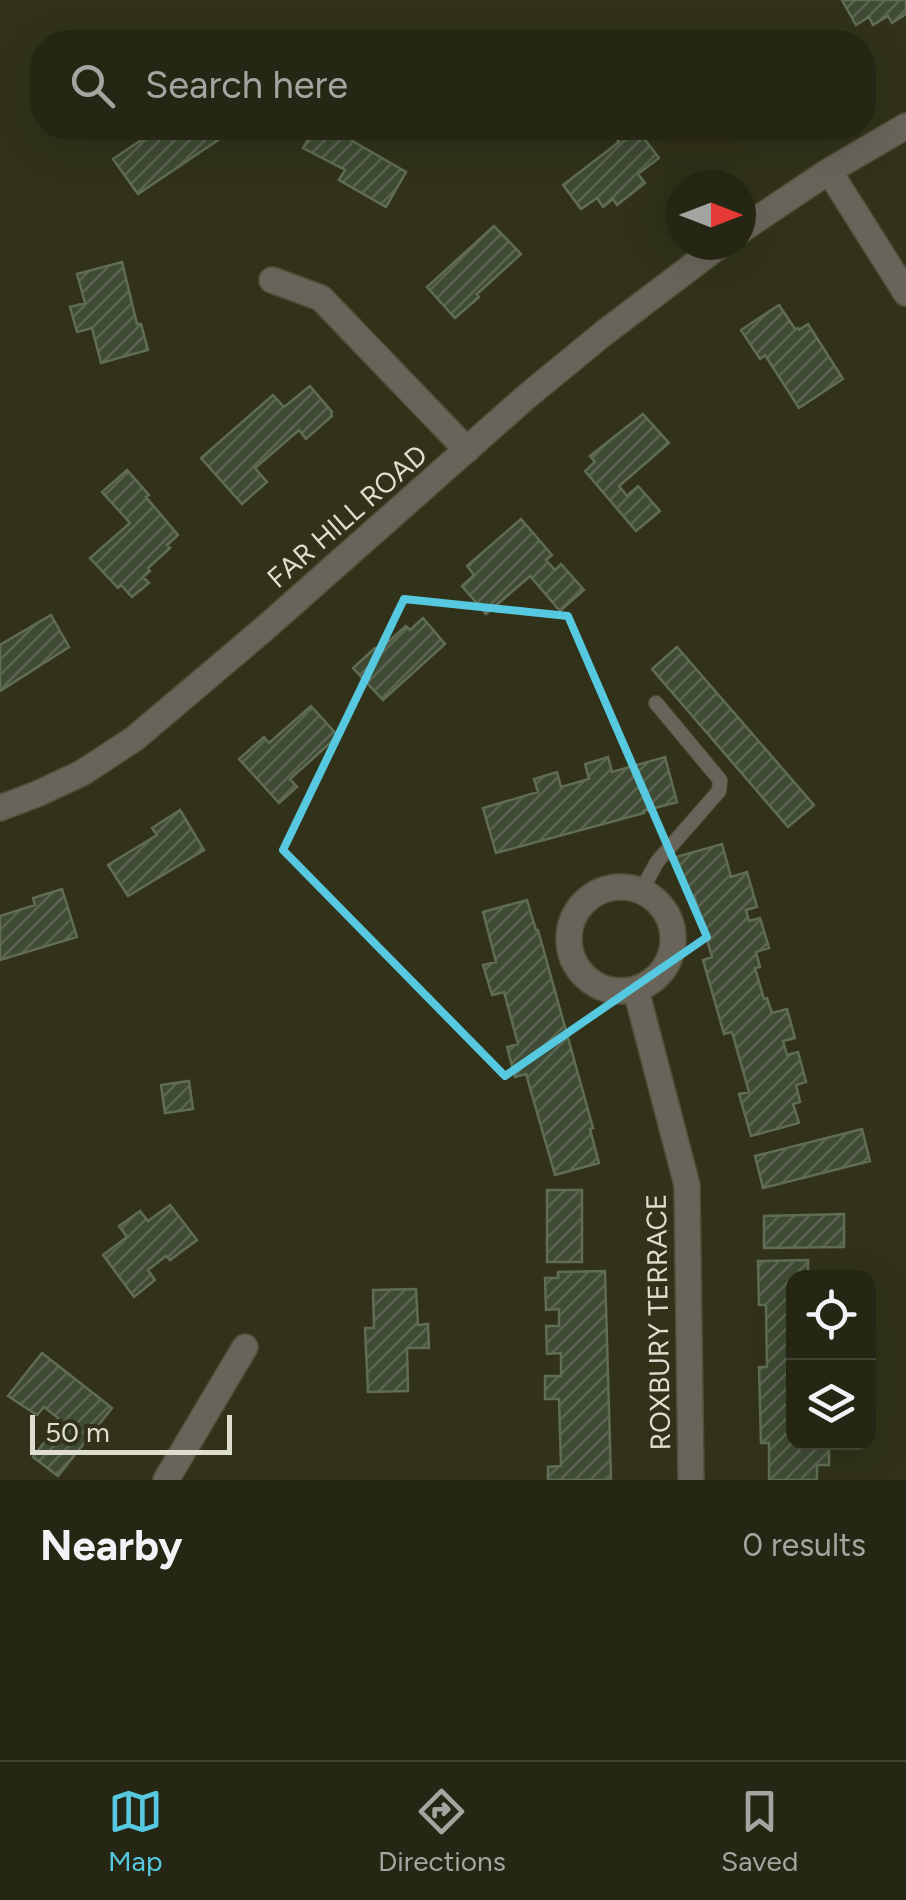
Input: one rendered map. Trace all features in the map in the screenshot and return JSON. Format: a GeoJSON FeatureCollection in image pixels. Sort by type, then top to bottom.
{"type":"FeatureCollection","features":[{"type":"Feature","properties":{"kind":"street"},"geometry":{"type":"LineString","coordinates":[[756,220],[906,126]]}},
{"type":"Feature","properties":{"kind":"street"},"geometry":{"type":"LineString","coordinates":[[828,172],[906,293]]}},
{"type":"Feature","properties":{"kind":"street","name":"FAR HILL ROAD"},"geometry":{"type":"LineString","coordinates":[[0,808],[59,784],[134,739],[604,333],[700,260]]}},
{"type":"Feature","properties":{"kind":"street"},"geometry":{"type":"LineString","coordinates":[[272,280],[321,298],[467,450]]}},
{"type":"Feature","properties":{"kind":"street"},"geometry":{"type":"LineString","coordinates":[[614,886],[641,891],[661,904],[670,920],[672,954],[652,982],[636,990],[618,992],[602,988],[587,980],[569,950],[573,916],[598,891],[614,886]]}},
{"type":"Feature","properties":{"kind":"street","name":"ROXBURY TERRACE"},"geometry":{"type":"LineString","coordinates":[[636,990],[687,1184],[691,1480]]}},
{"type":"Feature","properties":{"kind":"street"},"geometry":{"type":"LineString","coordinates":[[166,1480],[245,1347]]}},
{"type":"Feature","properties":{"kind":"lane"},"geometry":{"type":"LineString","coordinates":[[641,891],[657,862],[719,791],[720,780],[656,703]]}},
{"type":"Feature","properties":{"kind":"highlighted area"},"geometry":{"type":"Polygon","coordinates":[[[404,599],[568,616],[707,937],[505,1076],[283,850],[404,599]]]}},
{"type":"Feature","properties":{"kind":"building"},"geometry":{"type":"Polygon","coordinates":[[[842,0],[906,0],[906,14],[892,23],[888,16],[873,25],[869,17],[856,25],[842,0]]]}},
{"type":"Feature","properties":{"kind":"building"},"geometry":{"type":"Polygon","coordinates":[[[141,140],[218,140],[138,194],[113,159],[141,140]]]}},
{"type":"Feature","properties":{"kind":"building"},"geometry":{"type":"Polygon","coordinates":[[[308,140],[351,140],[406,172],[386,207],[339,180],[345,170],[303,148],[308,140]]]}},
{"type":"Feature","properties":{"kind":"building"},"geometry":{"type":"Polygon","coordinates":[[[645,140],[659,158],[638,174],[645,183],[617,205],[613,199],[603,207],[597,198],[581,209],[563,185],[619,142],[645,140]]]}},
{"type":"Feature","properties":{"kind":"building"},"geometry":{"type":"Polygon","coordinates":[[[494,226],[521,254],[455,318],[427,287],[494,226]]]}},
{"type":"Feature","properties":{"kind":"building"},"geometry":{"type":"Polygon","coordinates":[[[122,262],[137,324],[141,324],[148,350],[101,363],[92,328],[77,332],[70,307],[85,303],[77,274],[122,262]]]}},
{"type":"Feature","properties":{"kind":"building"},"geometry":{"type":"Polygon","coordinates":[[[779,305],[795,329],[808,324],[843,379],[799,408],[765,355],[760,359],[741,330],[779,305]]]}},
{"type":"Feature","properties":{"kind":"building"},"geometry":{"type":"Polygon","coordinates":[[[310,386],[332,416],[306,439],[299,430],[255,468],[267,482],[242,504],[201,458],[273,395],[284,407],[310,386]]]}},
{"type":"Feature","properties":{"kind":"building"},"geometry":{"type":"Polygon","coordinates":[[[643,414],[669,443],[619,486],[627,496],[638,486],[660,511],[636,531],[585,471],[595,462],[590,456],[643,414]]]}},
{"type":"Feature","properties":{"kind":"building"},"geometry":{"type":"Polygon","coordinates":[[[127,470],[178,535],[148,568],[150,571],[143,577],[149,583],[132,597],[90,558],[130,523],[102,492],[127,470]]]}},
{"type":"Feature","properties":{"kind":"building"},"geometry":{"type":"Polygon","coordinates":[[[521,519],[552,555],[546,560],[555,570],[561,564],[584,590],[560,611],[530,576],[486,614],[462,586],[474,575],[467,566],[521,519]]]}},
{"type":"Feature","properties":{"kind":"building"},"geometry":{"type":"Polygon","coordinates":[[[51,615],[69,647],[0,691],[0,645],[51,615]]]}},
{"type":"Feature","properties":{"kind":"building"},"geometry":{"type":"Polygon","coordinates":[[[423,618],[445,644],[383,700],[353,668],[375,648],[378,651],[406,626],[410,630],[423,618]]]}},
{"type":"Feature","properties":{"kind":"building"},"geometry":{"type":"Polygon","coordinates":[[[677,647],[814,805],[788,827],[652,669],[677,647]]]}},
{"type":"Feature","properties":{"kind":"building"},"geometry":{"type":"Polygon","coordinates":[[[311,706],[338,736],[290,779],[297,787],[279,803],[239,759],[264,737],[269,743],[311,706]]]}},
{"type":"Feature","properties":{"kind":"building"},"geometry":{"type":"Polygon","coordinates":[[[608,757],[612,772],[665,757],[677,802],[496,853],[483,808],[538,792],[534,779],[557,772],[561,787],[589,779],[585,764],[608,757]]]}},
{"type":"Feature","properties":{"kind":"building"},"geometry":{"type":"Polygon","coordinates":[[[180,810],[204,850],[128,896],[108,865],[157,835],[152,828],[180,810]]]}},
{"type":"Feature","properties":{"kind":"building"},"geometry":{"type":"Polygon","coordinates":[[[722,844],[731,877],[747,872],[757,907],[746,910],[749,921],[760,918],[769,948],[756,952],[760,967],[755,968],[772,1013],[787,1009],[795,1038],[783,1041],[787,1055],[798,1052],[806,1082],[796,1085],[800,1102],[793,1104],[799,1123],[751,1136],[739,1094],[749,1092],[732,1032],[724,1034],[703,960],[712,957],[694,895],[687,897],[676,857],[722,844]]]}},
{"type":"Feature","properties":{"kind":"building"},"geometry":{"type":"Polygon","coordinates":[[[62,889],[77,937],[0,960],[0,916],[35,905],[33,898],[62,889]]]}},
{"type":"Feature","properties":{"kind":"building"},"geometry":{"type":"Polygon","coordinates":[[[527,900],[593,1128],[590,1129],[599,1163],[555,1175],[526,1074],[515,1077],[507,1047],[518,1044],[504,992],[492,995],[483,965],[496,962],[483,912],[527,900]]]}},
{"type":"Feature","properties":{"kind":"building"},"geometry":{"type":"Polygon","coordinates":[[[189,1081],[193,1109],[165,1113],[161,1085],[189,1081]]]}},
{"type":"Feature","properties":{"kind":"building"},"geometry":{"type":"Polygon","coordinates":[[[862,1129],[870,1161],[763,1188],[755,1156],[862,1129]]]}},
{"type":"Feature","properties":{"kind":"building"},"geometry":{"type":"Polygon","coordinates":[[[547,1190],[582,1190],[582,1262],[547,1262],[547,1190]]]}},
{"type":"Feature","properties":{"kind":"building"},"geometry":{"type":"Polygon","coordinates":[[[170,1205],[197,1240],[148,1270],[155,1280],[134,1297],[103,1255],[127,1237],[119,1226],[140,1211],[148,1221],[170,1205]]]}},
{"type":"Feature","properties":{"kind":"building"},"geometry":{"type":"Polygon","coordinates":[[[844,1214],[844,1247],[764,1248],[764,1216],[844,1214]]]}},
{"type":"Feature","properties":{"kind":"building"},"geometry":{"type":"Polygon","coordinates":[[[808,1260],[808,1270],[786,1270],[786,1450],[829,1450],[829,1465],[817,1465],[817,1480],[769,1480],[769,1443],[761,1443],[759,1367],[767,1367],[766,1305],[759,1305],[758,1261],[808,1260]]]}},
{"type":"Feature","properties":{"kind":"building"},"geometry":{"type":"Polygon","coordinates":[[[605,1271],[611,1480],[548,1480],[548,1467],[561,1466],[559,1399],[545,1399],[545,1376],[561,1376],[561,1353],[547,1354],[546,1326],[559,1326],[559,1309],[546,1310],[545,1278],[558,1278],[558,1272],[605,1271]]]}},
{"type":"Feature","properties":{"kind":"building"},"geometry":{"type":"Polygon","coordinates":[[[416,1289],[418,1325],[428,1324],[429,1348],[407,1348],[408,1391],[368,1392],[365,1328],[374,1328],[373,1290],[416,1289]]]}},
{"type":"Feature","properties":{"kind":"building"},"geometry":{"type":"Polygon","coordinates":[[[42,1353],[112,1408],[58,1476],[33,1457],[60,1422],[58,1418],[44,1407],[37,1415],[8,1396],[42,1353]]]}}]}
